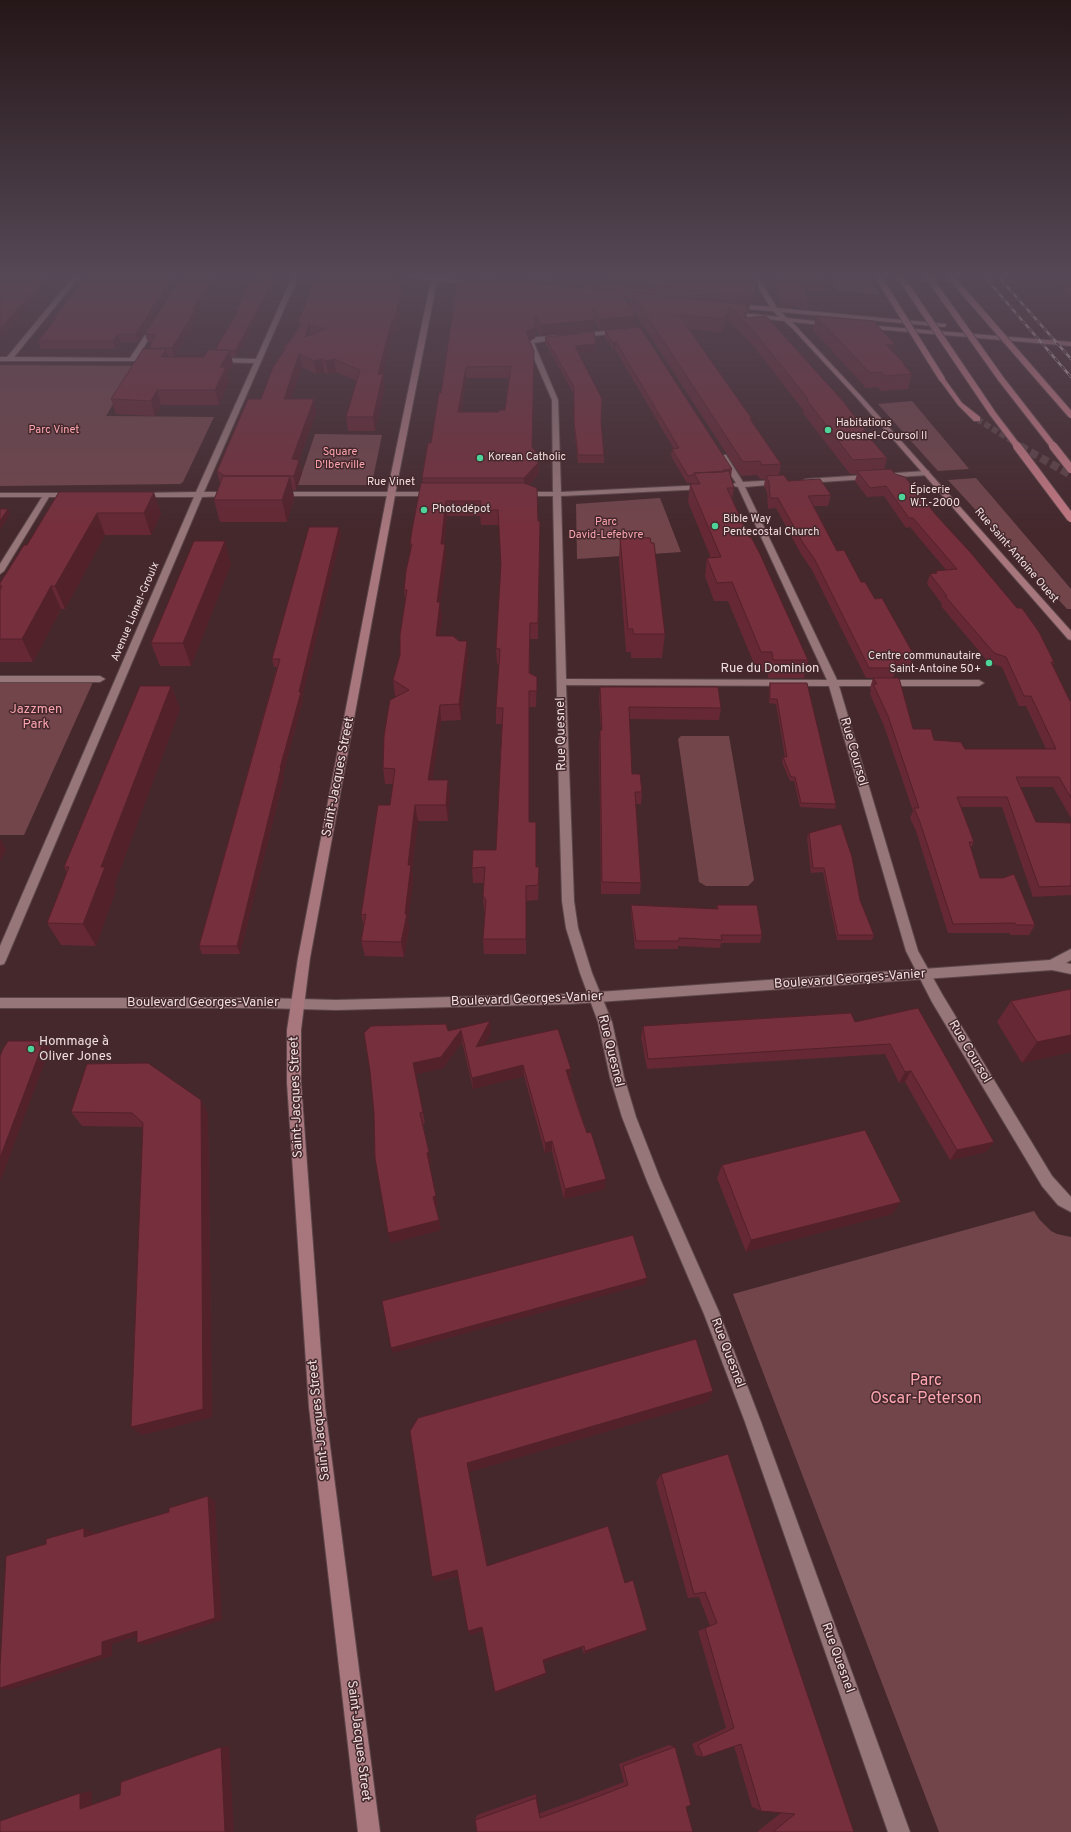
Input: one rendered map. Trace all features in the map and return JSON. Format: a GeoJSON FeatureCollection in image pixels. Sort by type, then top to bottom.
{"type":"FeatureCollection","features":[{"type":"Feature","properties":{"kind":"highway"},"geometry":{"type":"LineString","coordinates":[[930,360],[960,404],[977,419]]}},
{"type":"Feature","properties":{"kind":"highway"},"geometry":{"type":"LineString","coordinates":[[957,360],[993,414],[1071,518]]}},
{"type":"Feature","properties":{"kind":"highway"},"geometry":{"type":"LineString","coordinates":[[988,360],[1071,469]]}},
{"type":"Feature","properties":{"kind":"highway"},"geometry":{"type":"LineString","coordinates":[[1024,360],[1071,415]]}},
{"type":"Feature","properties":{"kind":"main road","name":"Saint-Jacques Street"},"geometry":{"type":"LineString","coordinates":[[369,1832],[317,1407],[294,1083],[294,1030],[304,958],[418,360]]}},
{"type":"Feature","properties":{"kind":"main road","name":"Rue Saint-Antoine Ouest"},"geometry":{"type":"LineString","coordinates":[[824,360],[926,473],[1071,637]]}},
{"type":"Feature","properties":{"kind":"street"},"geometry":{"type":"LineString","coordinates":[[233,360],[258,361]]}},
{"type":"Feature","properties":{"kind":"street","name":"Rue Quesnel"},"geometry":{"type":"LineString","coordinates":[[538,360],[555,397],[561,682],[568,901],[572,928],[595,998],[605,1022],[617,1077],[628,1117],[711,1312],[753,1422],[899,1832]]}},
{"type":"Feature","properties":{"kind":"street","name":"Avenue Lionel-Groulx"},"geometry":{"type":"LineString","coordinates":[[0,960],[258,361]]}},
{"type":"Feature","properties":{"kind":"street","name":"Rue Coursol"},"geometry":{"type":"LineString","coordinates":[[717,447],[740,485],[833,682],[910,947],[992,1091],[1047,1181],[1063,1200],[1071,1205]]}},
{"type":"Feature","properties":{"kind":"street"},"geometry":{"type":"LineString","coordinates":[[727,486],[926,473]]}},
{"type":"Feature","properties":{"kind":"street"},"geometry":{"type":"LineString","coordinates":[[513,494],[557,494],[715,486]]}},
{"type":"Feature","properties":{"kind":"street"},"geometry":{"type":"LineString","coordinates":[[133,495],[239,494]]}},
{"type":"Feature","properties":{"kind":"street","name":"Rue Vinet"},"geometry":{"type":"LineString","coordinates":[[270,494],[444,494]]}},
{"type":"Feature","properties":{"kind":"street"},"geometry":{"type":"LineString","coordinates":[[0,495],[81,495]]}},
{"type":"Feature","properties":{"kind":"street"},"geometry":{"type":"LineString","coordinates":[[0,571],[47,495]]}},
{"type":"Feature","properties":{"kind":"street"},"geometry":{"type":"LineString","coordinates":[[0,679],[100,679]]}},
{"type":"Feature","properties":{"kind":"street","name":"Rue du Dominion"},"geometry":{"type":"LineString","coordinates":[[561,682],[979,683]]}},
{"type":"Feature","properties":{"kind":"street","name":"Boulevard Georges-Vanier"},"geometry":{"type":"LineString","coordinates":[[1052,964],[1071,954]]}},
{"type":"Feature","properties":{"kind":"street","name":"Boulevard Georges-Vanier"},"geometry":{"type":"LineString","coordinates":[[0,1003],[336,1005],[595,998],[1052,964],[1071,969]]}},
{"type":"Feature","properties":{"kind":"green space","name":"Parc Vinet"},"geometry":{"type":"Polygon","coordinates":[[[0,365],[136,366],[106,416],[214,417],[183,482],[180,484],[0,486],[0,365]]]}},
{"type":"Feature","properties":{"kind":"green space"},"geometry":{"type":"Polygon","coordinates":[[[912,401],[969,469],[938,471],[878,404],[912,401]]]}},
{"type":"Feature","properties":{"kind":"green space","name":"Square D'Iberville"},"geometry":{"type":"Polygon","coordinates":[[[315,434],[382,435],[372,483],[368,485],[298,485],[315,434]]]}},
{"type":"Feature","properties":{"kind":"green space"},"geometry":{"type":"Polygon","coordinates":[[[976,478],[1071,589],[1071,609],[1067,609],[948,480],[976,478]]]}},
{"type":"Feature","properties":{"kind":"green space","name":"Parc David-Lefebvre"},"geometry":{"type":"Polygon","coordinates":[[[660,498],[681,552],[577,559],[576,504],[660,498]]]}},
{"type":"Feature","properties":{"kind":"green space","name":"Jazzmen Park"},"geometry":{"type":"Polygon","coordinates":[[[0,681],[93,682],[24,835],[0,835],[0,681]]]}},
{"type":"Feature","properties":{"kind":"green space"},"geometry":{"type":"Polygon","coordinates":[[[681,736],[729,736],[754,880],[748,886],[706,886],[699,882],[678,739],[681,736]]]}},
{"type":"Feature","properties":{"kind":"green space","name":"Parc Oscar-Peterson"},"geometry":{"type":"Polygon","coordinates":[[[1034,1211],[1039,1219],[1051,1231],[1071,1237],[1071,1832],[939,1832],[733,1294],[1034,1211]]]}},
{"type":"Feature","properties":{"kind":"building"},"geometry":{"type":"Polygon","coordinates":[[[136,360],[224,360],[220,367],[226,367],[215,390],[157,390],[151,401],[111,399],[136,360]]]}},
{"type":"Feature","properties":{"kind":"building"},"geometry":{"type":"Polygon","coordinates":[[[277,360],[297,360],[284,399],[314,399],[292,459],[299,460],[294,476],[225,476],[217,471],[248,399],[261,399],[273,367],[277,360]]]}},
{"type":"Feature","properties":{"kind":"building"},"geometry":{"type":"Polygon","coordinates":[[[338,360],[382,360],[378,374],[383,374],[373,417],[346,417],[360,370],[338,360]]]}},
{"type":"Feature","properties":{"kind":"building"},"geometry":{"type":"Polygon","coordinates":[[[446,360],[534,360],[532,447],[539,456],[538,463],[524,478],[422,478],[428,443],[431,443],[439,393],[441,393],[446,360]],[[511,366],[466,367],[458,412],[499,412],[499,410],[505,410],[511,366]]]}},
{"type":"Feature","properties":{"kind":"building"},"geometry":{"type":"Polygon","coordinates":[[[559,360],[582,360],[602,399],[601,421],[604,455],[578,455],[574,421],[574,387],[559,360]]]}},
{"type":"Feature","properties":{"kind":"building"},"geometry":{"type":"Polygon","coordinates":[[[627,360],[662,360],[732,469],[723,470],[724,472],[694,473],[693,475],[688,476],[672,449],[679,448],[627,360]]]}},
{"type":"Feature","properties":{"kind":"building"},"geometry":{"type":"Polygon","coordinates":[[[676,360],[711,360],[752,419],[750,419],[781,464],[762,465],[760,461],[743,462],[676,360]]]}},
{"type":"Feature","properties":{"kind":"building"},"geometry":{"type":"Polygon","coordinates":[[[777,360],[806,360],[842,400],[865,430],[863,430],[887,458],[853,460],[806,399],[808,399],[777,360]]]}},
{"type":"Feature","properties":{"kind":"building"},"geometry":{"type":"Polygon","coordinates":[[[858,360],[901,360],[912,374],[885,376],[881,372],[870,373],[858,360]]]}},
{"type":"Feature","properties":{"kind":"building"},"geometry":{"type":"Polygon","coordinates":[[[891,469],[895,474],[905,477],[1017,608],[1022,608],[1039,632],[1054,662],[1051,662],[1071,701],[1071,798],[1059,777],[1016,777],[1036,822],[1071,823],[1071,886],[1039,887],[1007,797],[957,797],[974,842],[969,842],[980,878],[1003,878],[1014,874],[1035,925],[1016,925],[1015,923],[953,924],[920,822],[914,808],[919,808],[888,716],[873,684],[877,684],[873,678],[899,678],[913,729],[931,729],[934,740],[961,742],[965,749],[1056,749],[1031,696],[1024,696],[1006,657],[994,653],[945,596],[947,596],[930,574],[937,573],[936,571],[957,569],[913,518],[909,518],[886,486],[870,488],[857,471],[891,469]]]}},
{"type":"Feature","properties":{"kind":"building"},"geometry":{"type":"Polygon","coordinates":[[[729,471],[734,488],[727,488],[749,537],[751,537],[760,554],[808,660],[773,660],[772,652],[761,652],[732,582],[717,583],[707,558],[721,557],[690,484],[700,484],[694,473],[729,471]]]}},
{"type":"Feature","properties":{"kind":"building"},"geometry":{"type":"Polygon","coordinates":[[[784,475],[788,481],[820,479],[831,495],[808,496],[837,551],[844,550],[861,582],[865,582],[875,599],[882,598],[914,655],[893,656],[897,668],[869,668],[815,560],[803,543],[778,498],[770,498],[769,482],[766,476],[784,475]]]}},
{"type":"Feature","properties":{"kind":"building"},"geometry":{"type":"Polygon","coordinates":[[[223,476],[290,476],[282,500],[214,500],[223,476]]]}},
{"type":"Feature","properties":{"kind":"building"},"geometry":{"type":"Polygon","coordinates":[[[421,483],[524,483],[537,488],[538,521],[540,521],[538,623],[530,623],[529,673],[537,677],[537,691],[529,691],[529,822],[536,822],[536,867],[539,867],[538,885],[526,886],[526,939],[483,939],[486,900],[483,896],[485,867],[472,868],[473,850],[496,850],[503,708],[496,708],[500,649],[496,648],[501,564],[498,510],[480,510],[481,501],[446,501],[441,544],[445,544],[437,602],[440,602],[436,636],[453,636],[459,641],[467,641],[459,704],[440,705],[428,780],[448,780],[446,805],[415,805],[408,865],[411,865],[405,914],[407,914],[401,942],[361,941],[366,914],[361,915],[378,805],[390,805],[395,769],[383,768],[384,736],[390,700],[409,690],[393,680],[400,655],[400,635],[407,590],[404,590],[406,571],[412,544],[410,544],[412,530],[421,483]]]}},
{"type":"Feature","properties":{"kind":"building"},"geometry":{"type":"Polygon","coordinates":[[[59,492],[154,492],[144,513],[97,513],[55,586],[51,586],[22,639],[0,639],[0,590],[2,586],[0,586],[0,583],[24,545],[27,545],[59,492]]]}},
{"type":"Feature","properties":{"kind":"building"},"geometry":{"type":"Polygon","coordinates":[[[0,509],[8,509],[0,521],[0,509]]]}},
{"type":"Feature","properties":{"kind":"building"},"geometry":{"type":"Polygon","coordinates":[[[309,527],[339,527],[299,692],[301,692],[280,768],[237,946],[199,946],[280,659],[272,659],[309,527]]]}},
{"type":"Feature","properties":{"kind":"building"},"geometry":{"type":"Polygon","coordinates":[[[620,537],[650,538],[651,543],[654,543],[665,634],[633,634],[633,629],[628,629],[620,537]]]}},
{"type":"Feature","properties":{"kind":"building"},"geometry":{"type":"Polygon","coordinates":[[[194,541],[225,541],[183,643],[151,643],[194,541]]]}},
{"type":"Feature","properties":{"kind":"building"},"geometry":{"type":"Polygon","coordinates":[[[770,683],[807,683],[836,804],[801,803],[795,777],[791,777],[783,757],[787,757],[777,699],[770,699],[770,683]]]}},
{"type":"Feature","properties":{"kind":"building"},"geometry":{"type":"Polygon","coordinates":[[[140,686],[171,686],[101,867],[105,867],[83,924],[47,923],[69,867],[64,867],[140,686]]]}},
{"type":"Feature","properties":{"kind":"building"},"geometry":{"type":"Polygon","coordinates":[[[600,687],[718,687],[721,708],[629,707],[632,774],[640,774],[642,792],[635,792],[641,883],[602,882],[600,730],[602,730],[600,687]]]}},
{"type":"Feature","properties":{"kind":"building"},"geometry":{"type":"Polygon","coordinates":[[[841,824],[852,857],[860,900],[874,935],[838,935],[824,868],[813,868],[809,833],[841,824]]]}},
{"type":"Feature","properties":{"kind":"building"},"geometry":{"type":"Polygon","coordinates":[[[631,905],[718,909],[717,905],[757,905],[762,935],[721,935],[722,940],[679,938],[679,941],[636,941],[631,905]]]}},
{"type":"Feature","properties":{"kind":"building"},"geometry":{"type":"Polygon","coordinates":[[[1071,989],[1071,1035],[1037,1042],[1011,1001],[1071,989]]]}},
{"type":"Feature","properties":{"kind":"building"},"geometry":{"type":"Polygon","coordinates":[[[918,1008],[994,1142],[957,1150],[911,1071],[905,1072],[890,1044],[648,1059],[643,1026],[851,1013],[855,1022],[918,1008]]]}},
{"type":"Feature","properties":{"kind":"building"},"geometry":{"type":"Polygon","coordinates":[[[490,1021],[476,1047],[558,1029],[571,1069],[566,1070],[579,1111],[587,1133],[591,1132],[606,1179],[565,1189],[552,1141],[545,1143],[523,1065],[472,1078],[461,1030],[441,1057],[413,1063],[423,1112],[420,1113],[429,1152],[427,1153],[436,1196],[433,1197],[439,1220],[388,1233],[375,1158],[374,1113],[370,1071],[364,1033],[371,1026],[446,1024],[448,1031],[490,1021]]]}},
{"type":"Feature","properties":{"kind":"building"},"geometry":{"type":"Polygon","coordinates":[[[8,1041],[44,1041],[0,1158],[0,1056],[8,1041]]]}},
{"type":"Feature","properties":{"kind":"building"},"geometry":{"type":"Polygon","coordinates":[[[148,1063],[201,1100],[203,1409],[131,1427],[143,1123],[132,1113],[71,1112],[87,1064],[148,1063]]]}},
{"type":"Feature","properties":{"kind":"building"},"geometry":{"type":"Polygon","coordinates":[[[865,1130],[901,1202],[751,1240],[722,1165],[865,1130]]]}},
{"type":"Feature","properties":{"kind":"building"},"geometry":{"type":"Polygon","coordinates":[[[633,1235],[647,1278],[391,1348],[382,1301],[633,1235]]]}},
{"type":"Feature","properties":{"kind":"building"},"geometry":{"type":"Polygon","coordinates":[[[696,1339],[713,1391],[467,1463],[487,1566],[608,1526],[625,1583],[633,1580],[647,1630],[585,1651],[584,1646],[543,1660],[546,1673],[495,1692],[482,1627],[468,1631],[457,1570],[432,1577],[410,1431],[418,1418],[696,1339]]]}},
{"type":"Feature","properties":{"kind":"building"},"geometry":{"type":"Polygon","coordinates":[[[728,1454],[854,1832],[773,1832],[795,1814],[761,1811],[741,1744],[703,1757],[698,1745],[734,1728],[705,1628],[717,1623],[705,1592],[694,1594],[661,1474],[728,1454]]]}},
{"type":"Feature","properties":{"kind":"building"},"geometry":{"type":"Polygon","coordinates":[[[208,1496],[215,1618],[137,1643],[137,1631],[102,1642],[102,1655],[0,1688],[6,1556],[46,1544],[46,1539],[84,1528],[84,1537],[169,1512],[169,1508],[208,1496]]]}},
{"type":"Feature","properties":{"kind":"building"},"geometry":{"type":"Polygon","coordinates":[[[221,1747],[225,1832],[0,1832],[0,1821],[80,1793],[80,1809],[120,1795],[121,1782],[221,1747]]]}},
{"type":"Feature","properties":{"kind":"building"},"geometry":{"type":"Polygon","coordinates":[[[675,1747],[691,1805],[686,1807],[693,1832],[477,1832],[475,1820],[536,1798],[540,1818],[628,1785],[623,1766],[675,1747]]]}},
{"type":"Feature","properties":{"kind":"tunnel"},"geometry":{"type":"LineString","coordinates":[[977,419],[1022,447]]}},
{"type":"Feature","properties":{"kind":"tunnel"},"geometry":{"type":"LineString","coordinates":[[1020,446],[1071,475]]}},
{"type":"Feature","properties":{"kind":"railway"},"geometry":{"type":"LineString","coordinates":[[1057,360],[1071,377]]}},
{"type":"Feature","properties":{"kind":"place","name":"Habitations Quesnel-Coursol II"},"geometry":{"type":"Point","coordinates":[828,430]}},
{"type":"Feature","properties":{"kind":"place","name":"Korean Catholic"},"geometry":{"type":"Point","coordinates":[480,458]}},
{"type":"Feature","properties":{"kind":"place","name":"Épicerie W.T.-2000"},"geometry":{"type":"Point","coordinates":[902,497]}},
{"type":"Feature","properties":{"kind":"place","name":"Photodépot"},"geometry":{"type":"Point","coordinates":[424,510]}},
{"type":"Feature","properties":{"kind":"place","name":"Bible Way Pentecostal Church"},"geometry":{"type":"Point","coordinates":[715,526]}},
{"type":"Feature","properties":{"kind":"place","name":"Centre communautaire Saint-Antoine 50+"},"geometry":{"type":"Point","coordinates":[989,663]}},
{"type":"Feature","properties":{"kind":"place","name":"Hommage à Oliver Jones"},"geometry":{"type":"Point","coordinates":[31,1049]}}]}
